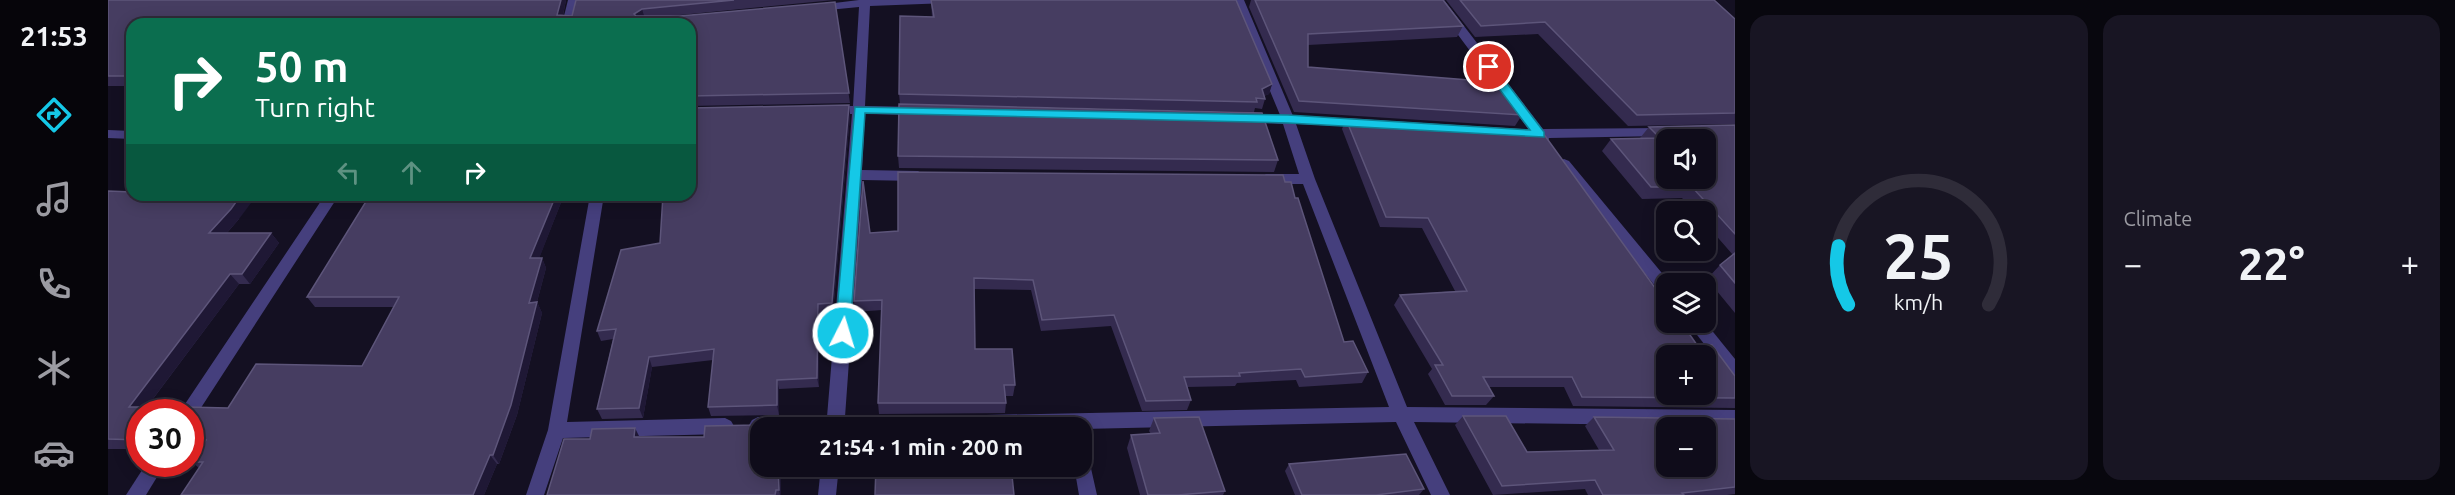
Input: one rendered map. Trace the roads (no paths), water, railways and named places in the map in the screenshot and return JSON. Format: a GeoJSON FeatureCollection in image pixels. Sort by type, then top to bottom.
{"type":"FeatureCollection","features":[{"type":"Feature","properties":{"kind":"street"},"geometry":{"type":"LineString","coordinates":[[570,18],[574,0]]}},
{"type":"Feature","properties":{"kind":"street"},"geometry":{"type":"LineString","coordinates":[[806,9],[865,2],[948,0]]}},
{"type":"Feature","properties":{"kind":"street"},"geometry":{"type":"LineString","coordinates":[[1238,0],[1288,119],[1308,179],[1401,414],[1441,495]]}},
{"type":"Feature","properties":{"kind":"street"},"geometry":{"type":"LineString","coordinates":[[1438,0],[1539,134],[1656,276]]}},
{"type":"Feature","properties":{"kind":"street"},"geometry":{"type":"LineString","coordinates":[[836,417],[855,175],[865,2]]}},
{"type":"Feature","properties":{"kind":"street"},"geometry":{"type":"LineString","coordinates":[[814,110],[931,111]]}},
{"type":"Feature","properties":{"kind":"street"},"geometry":{"type":"LineString","coordinates":[[1228,117],[1372,124]]}},
{"type":"Feature","properties":{"kind":"street"},"geometry":{"type":"LineString","coordinates":[[1515,133],[1656,131]]}},
{"type":"Feature","properties":{"kind":"street"},"geometry":{"type":"LineString","coordinates":[[108,134],[126,135]]}},
{"type":"Feature","properties":{"kind":"street"},"geometry":{"type":"LineString","coordinates":[[855,175],[927,176]]}},
{"type":"Feature","properties":{"kind":"street"},"geometry":{"type":"LineString","coordinates":[[1248,179],[1308,179]]}},
{"type":"Feature","properties":{"kind":"street"},"geometry":{"type":"LineString","coordinates":[[198,399],[328,201]]}},
{"type":"Feature","properties":{"kind":"street"},"geometry":{"type":"LineString","coordinates":[[535,495],[557,430],[596,201]]}},
{"type":"Feature","properties":{"kind":"street"},"geometry":{"type":"LineString","coordinates":[[1704,333],[1735,371]]}},
{"type":"Feature","properties":{"kind":"street"},"geometry":{"type":"LineString","coordinates":[[1092,424],[1401,414],[1735,418]]}},
{"type":"Feature","properties":{"kind":"street"},"geometry":{"type":"LineString","coordinates":[[557,430],[750,427]]}},
{"type":"Feature","properties":{"kind":"street"},"geometry":{"type":"LineString","coordinates":[[135,495],[147,477]]}},
{"type":"Feature","properties":{"kind":"street"},"geometry":{"type":"LineString","coordinates":[[827,495],[829,477]]}},
{"type":"Feature","properties":{"kind":"street"},"geometry":{"type":"LineString","coordinates":[[1085,477],[1088,495]]}}]}
